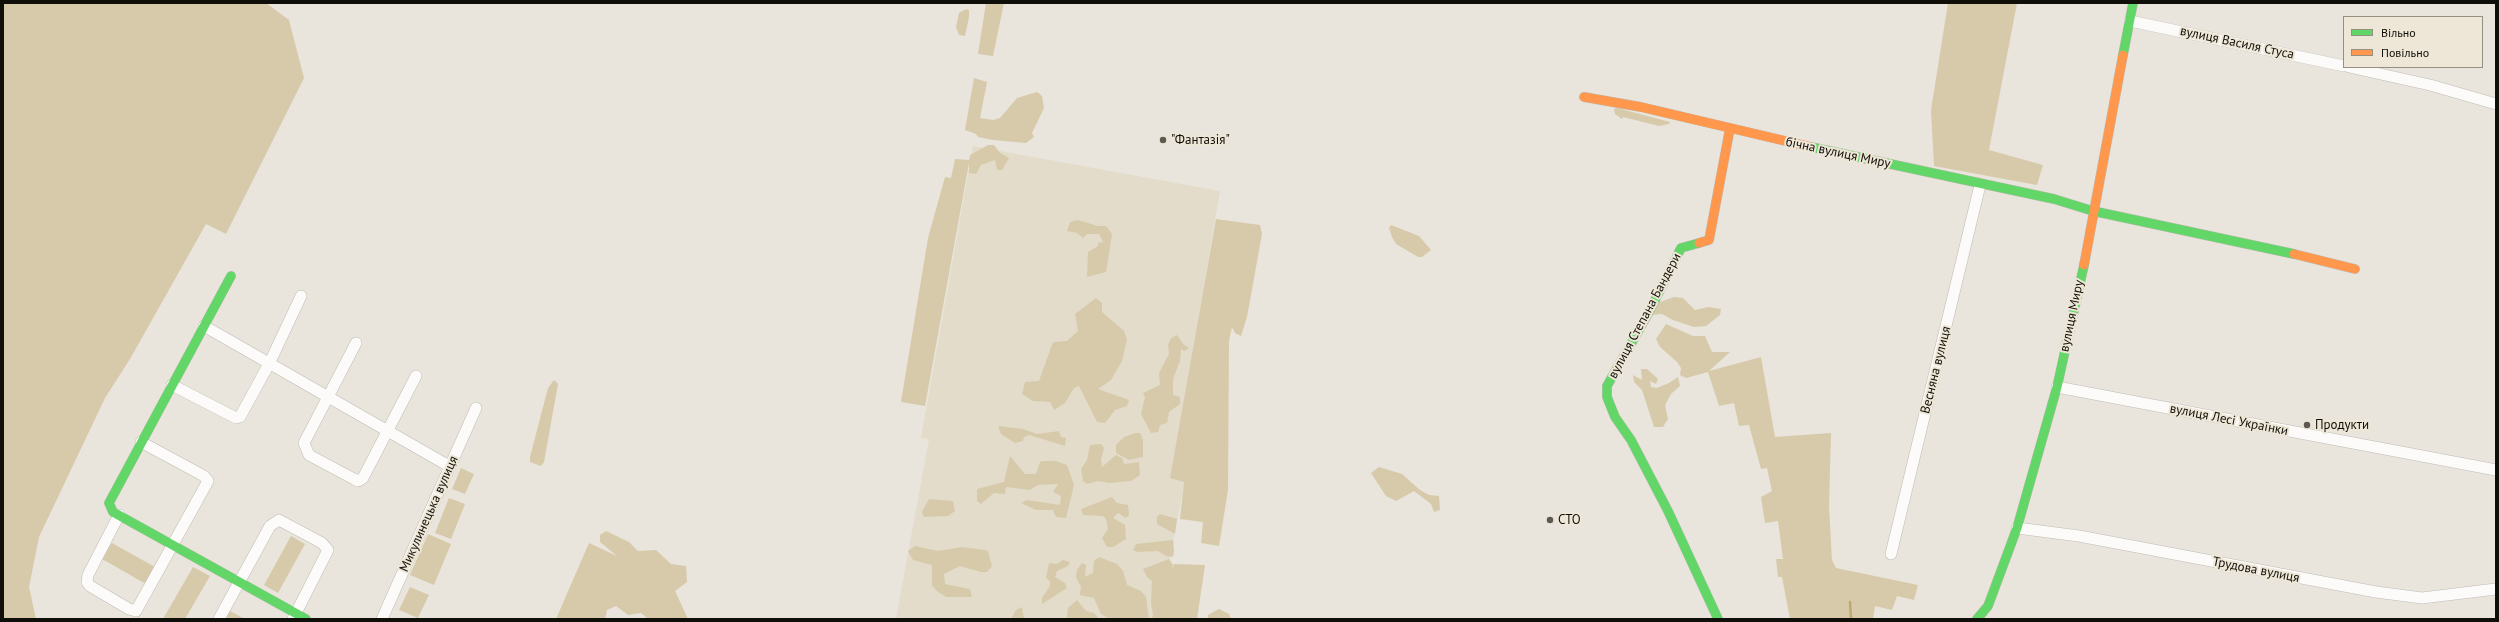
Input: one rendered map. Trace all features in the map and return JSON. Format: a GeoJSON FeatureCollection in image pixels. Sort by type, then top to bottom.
{"type":"FeatureCollection","features":[{"type":"Feature","properties":{"kind":"street","name":"вулиця Миру"},"geometry":{"type":"LineString","coordinates":[[1977,619],[1988,606],[2017,528],[2057,387],[2085,257],[2133,3]]}},
{"type":"Feature","properties":{"kind":"street","name":"вулиця Василя Стуса"},"geometry":{"type":"LineString","coordinates":[[2130,21],[2343,66]]}},
{"type":"Feature","properties":{"kind":"street"},"geometry":{"type":"LineString","coordinates":[[2353,68],[2430,85],[2496,104]]}},
{"type":"Feature","properties":{"kind":"street","name":"бічна вулиця Миру"},"geometry":{"type":"LineString","coordinates":[[1584,97],[1641,107],[1980,185],[2054,199],[2093,211],[2230,239],[2355,269]]}},
{"type":"Feature","properties":{"kind":"street","name":"вулиця Степана Бандери"},"geometry":{"type":"LineString","coordinates":[[1718,619],[1632,440],[1615,417],[1607,397],[1607,386],[1649,312],[1681,248],[1709,240],[1730,128]]}},
{"type":"Feature","properties":{"kind":"street","name":"Весняна вулиця"},"geometry":{"type":"LineString","coordinates":[[1891,554],[1980,185]]}},
{"type":"Feature","properties":{"kind":"street"},"geometry":{"type":"LineString","coordinates":[[231,276],[111,498],[110,508],[119,515],[239,582],[294,616],[306,619]]}},
{"type":"Feature","properties":{"kind":"street"},"geometry":{"type":"LineString","coordinates":[[172,385],[238,418],[242,415],[270,362],[302,296]]}},
{"type":"Feature","properties":{"kind":"street"},"geometry":{"type":"LineString","coordinates":[[204,326],[270,362],[449,466]]}},
{"type":"Feature","properties":{"kind":"street"},"geometry":{"type":"LineString","coordinates":[[356,343],[305,438],[304,443],[309,455],[354,479],[361,480],[416,376]]}},
{"type":"Feature","properties":{"kind":"street","name":"вулиця Лесі Українки"},"geometry":{"type":"LineString","coordinates":[[2057,387],[2496,470]]}},
{"type":"Feature","properties":{"kind":"street","name":"Микулинецька вулиця"},"geometry":{"type":"LineString","coordinates":[[382,619],[476,408]]}},
{"type":"Feature","properties":{"kind":"street"},"geometry":{"type":"LineString","coordinates":[[119,515],[88,575],[87,582],[129,609],[136,611],[174,545],[208,481],[204,476],[141,442]]}},
{"type":"Feature","properties":{"kind":"street"},"geometry":{"type":"LineString","coordinates":[[219,619],[274,521],[283,521],[326,545],[327,554],[294,616]]}},
{"type":"Feature","properties":{"kind":"street","name":"Трудова вулиця"},"geometry":{"type":"LineString","coordinates":[[2017,528],[2079,536],[2376,592],[2422,598],[2496,589]]}},
{"type":"Feature","properties":{"kind":"shaded area"},"geometry":{"type":"Polygon","coordinates":[[[3,3],[266,3],[289,20],[304,78],[226,234],[206,224],[130,359],[105,398],[39,537],[29,587],[36,619],[3,619],[3,3]]]}},
{"type":"Feature","properties":{"kind":"shaded area"},"geometry":{"type":"Polygon","coordinates":[[[986,3],[1004,3],[993,56],[978,54],[986,3]]]}},
{"type":"Feature","properties":{"kind":"shaded area"},"geometry":{"type":"Polygon","coordinates":[[[1948,3],[2017,3],[1989,150],[2043,165],[2037,185],[1934,166],[1931,110],[1948,3]]]}},
{"type":"Feature","properties":{"kind":"shaded area"},"geometry":{"type":"Polygon","coordinates":[[[966,9],[969,10],[969,17],[965,36],[959,35],[956,27],[959,13],[966,9]]]}},
{"type":"Feature","properties":{"kind":"shaded area"},"geometry":{"type":"Polygon","coordinates":[[[974,78],[987,82],[980,118],[993,120],[1000,118],[1017,98],[1037,92],[1042,96],[1044,108],[1032,133],[1034,137],[1026,143],[993,140],[978,137],[976,134],[965,130],[974,78]]]}},
{"type":"Feature","properties":{"kind":"shaded area"},"geometry":{"type":"Polygon","coordinates":[[[1617,108],[1670,122],[1669,124],[1659,126],[1623,117],[1622,119],[1615,114],[1614,109],[1617,108]]]}},
{"type":"Feature","properties":{"kind":"shaded area"},"geometry":{"type":"Polygon","coordinates":[[[988,145],[994,145],[1000,153],[1009,158],[1002,170],[997,170],[995,160],[981,165],[976,174],[969,173],[969,163],[925,406],[901,402],[928,238],[945,177],[951,178],[955,159],[969,160],[970,155],[988,145]]]}},
{"type":"Feature","properties":{"kind":"shaded area"},"geometry":{"type":"Polygon","coordinates":[[[973,146],[1220,191],[1171,478],[1185,480],[1158,619],[896,619],[929,439],[921,438],[973,146]]]}},
{"type":"Feature","properties":{"kind":"shaded area"},"geometry":{"type":"Polygon","coordinates":[[[1216,219],[1260,225],[1262,234],[1247,317],[1241,336],[1235,333],[1232,327],[1229,341],[1228,490],[1219,546],[1201,543],[1203,522],[1180,519],[1184,482],[1170,478],[1216,219]]]}},
{"type":"Feature","properties":{"kind":"shaded area"},"geometry":{"type":"Polygon","coordinates":[[[1078,220],[1098,226],[1106,226],[1112,234],[1106,272],[1087,277],[1088,252],[1098,246],[1098,243],[1103,242],[1099,234],[1087,234],[1083,238],[1077,233],[1067,231],[1070,222],[1078,220]]]}},
{"type":"Feature","properties":{"kind":"shaded area"},"geometry":{"type":"Polygon","coordinates":[[[1391,225],[1419,236],[1431,250],[1422,257],[1418,257],[1396,244],[1389,228],[1391,225]]]}},
{"type":"Feature","properties":{"kind":"shaded area"},"geometry":{"type":"Polygon","coordinates":[[[1674,297],[1683,298],[1695,310],[1708,307],[1721,309],[1720,315],[1706,326],[1694,327],[1673,320],[1662,314],[1650,315],[1643,308],[1674,297]]]}},
{"type":"Feature","properties":{"kind":"shaded area"},"geometry":{"type":"Polygon","coordinates":[[[1096,298],[1102,303],[1102,312],[1124,331],[1127,340],[1122,361],[1111,380],[1098,389],[1129,400],[1127,406],[1115,410],[1105,423],[1097,422],[1079,386],[1074,388],[1065,403],[1054,410],[1050,402],[1033,401],[1022,394],[1025,382],[1039,381],[1053,342],[1067,341],[1078,331],[1075,314],[1096,298]]]}},
{"type":"Feature","properties":{"kind":"shaded area"},"geometry":{"type":"Polygon","coordinates":[[[1666,324],[1693,336],[1705,336],[1712,352],[1730,352],[1709,371],[1761,357],[1775,437],[1831,433],[1829,506],[1832,560],[1836,568],[1918,585],[1914,600],[1897,596],[1892,610],[1875,606],[1873,619],[1790,619],[1782,577],[1778,577],[1776,559],[1783,559],[1778,521],[1765,523],[1761,497],[1772,491],[1767,468],[1761,469],[1749,425],[1739,426],[1734,403],[1719,406],[1708,372],[1686,378],[1680,375],[1681,368],[1677,362],[1660,347],[1656,339],[1666,324]]]}},
{"type":"Feature","properties":{"kind":"shaded area"},"geometry":{"type":"Polygon","coordinates":[[[1177,335],[1183,344],[1189,348],[1184,351],[1181,349],[1180,361],[1173,379],[1173,395],[1180,397],[1180,404],[1169,412],[1167,423],[1160,425],[1158,432],[1151,433],[1141,414],[1145,397],[1143,393],[1160,385],[1159,373],[1169,354],[1168,345],[1171,338],[1177,335]]]}},
{"type":"Feature","properties":{"kind":"shaded area"},"geometry":{"type":"Polygon","coordinates":[[[1641,369],[1647,369],[1658,379],[1656,384],[1650,381],[1651,387],[1657,388],[1678,377],[1680,386],[1671,394],[1665,405],[1668,419],[1663,427],[1654,427],[1642,390],[1634,382],[1633,375],[1642,380],[1641,369]]]}},
{"type":"Feature","properties":{"kind":"shaded area"},"geometry":{"type":"Polygon","coordinates":[[[554,380],[558,384],[544,462],[541,466],[530,462],[530,457],[548,388],[554,380]]]}},
{"type":"Feature","properties":{"kind":"shaded area"},"geometry":{"type":"Polygon","coordinates":[[[998,426],[1023,429],[1037,434],[1059,431],[1061,437],[1066,438],[1065,446],[1029,435],[1024,437],[1023,441],[1015,443],[1001,434],[998,426]]]}},
{"type":"Feature","properties":{"kind":"shaded area"},"geometry":{"type":"Polygon","coordinates":[[[1135,433],[1140,433],[1143,440],[1143,457],[1129,460],[1116,453],[1116,445],[1124,437],[1135,433]]]}},
{"type":"Feature","properties":{"kind":"shaded area"},"geometry":{"type":"Polygon","coordinates":[[[1101,444],[1104,448],[1101,460],[1102,467],[1116,455],[1122,458],[1124,464],[1139,462],[1140,475],[1131,481],[1109,483],[1098,481],[1087,484],[1083,481],[1081,469],[1087,460],[1090,445],[1101,444]]]}},
{"type":"Feature","properties":{"kind":"shaded area"},"geometry":{"type":"Polygon","coordinates":[[[1010,456],[1025,474],[1036,474],[1040,462],[1042,461],[1056,461],[1067,465],[1074,485],[1066,518],[1056,517],[1053,510],[1036,510],[1021,503],[1027,500],[1060,505],[1061,496],[1053,492],[1058,484],[1038,485],[1030,490],[1006,487],[1005,494],[994,493],[981,504],[977,501],[977,489],[1004,482],[1010,456]]]}},
{"type":"Feature","properties":{"kind":"shaded area"},"geometry":{"type":"Polygon","coordinates":[[[1379,467],[1402,474],[1420,490],[1429,495],[1439,496],[1440,510],[1434,512],[1431,504],[1414,491],[1396,501],[1386,496],[1371,473],[1379,467]]]}},
{"type":"Feature","properties":{"kind":"shaded area"},"geometry":{"type":"Polygon","coordinates":[[[461,468],[474,474],[465,494],[452,489],[461,468]]]}},
{"type":"Feature","properties":{"kind":"shaded area"},"geometry":{"type":"Polygon","coordinates":[[[1112,497],[1117,503],[1128,505],[1129,515],[1126,518],[1118,513],[1113,518],[1125,525],[1126,539],[1113,547],[1107,547],[1102,538],[1108,529],[1106,519],[1103,516],[1083,515],[1081,509],[1112,497]]]}},
{"type":"Feature","properties":{"kind":"shaded area"},"geometry":{"type":"Polygon","coordinates":[[[449,498],[465,504],[451,539],[435,533],[449,498]]]}},
{"type":"Feature","properties":{"kind":"shaded area"},"geometry":{"type":"Polygon","coordinates":[[[929,499],[953,501],[955,511],[948,516],[924,517],[922,512],[929,499]]]}},
{"type":"Feature","properties":{"kind":"shaded area"},"geometry":{"type":"Polygon","coordinates":[[[1160,514],[1177,519],[1175,534],[1157,524],[1157,517],[1160,514]]]}},
{"type":"Feature","properties":{"kind":"shaded area"},"geometry":{"type":"Polygon","coordinates":[[[606,531],[629,542],[638,551],[656,550],[671,564],[686,566],[687,582],[675,591],[688,619],[648,619],[641,613],[628,615],[616,606],[607,610],[605,619],[556,619],[589,543],[617,556],[600,542],[600,535],[606,531]]]}},
{"type":"Feature","properties":{"kind":"shaded area"},"geometry":{"type":"Polygon","coordinates":[[[428,534],[451,544],[434,585],[410,575],[428,534]]]}},
{"type":"Feature","properties":{"kind":"shaded area"},"geometry":{"type":"Polygon","coordinates":[[[291,536],[305,544],[278,593],[264,585],[291,536]]]}},
{"type":"Feature","properties":{"kind":"shaded area"},"geometry":{"type":"Polygon","coordinates":[[[1173,540],[1173,557],[1166,556],[1158,551],[1137,552],[1133,550],[1136,544],[1173,540]]]}},
{"type":"Feature","properties":{"kind":"shaded area"},"geometry":{"type":"Polygon","coordinates":[[[112,543],[155,567],[146,584],[102,559],[112,543]]]}},
{"type":"Feature","properties":{"kind":"shaded area"},"geometry":{"type":"Polygon","coordinates":[[[915,546],[938,551],[961,547],[985,550],[988,551],[992,566],[987,572],[981,572],[960,566],[944,574],[945,584],[970,589],[972,597],[946,597],[937,591],[932,585],[932,565],[913,560],[908,551],[915,546]]]}},
{"type":"Feature","properties":{"kind":"shaded area"},"geometry":{"type":"Polygon","coordinates":[[[1099,557],[1117,564],[1123,571],[1127,585],[1141,591],[1146,597],[1149,619],[1110,619],[1101,614],[1094,598],[1080,595],[1081,587],[1076,577],[1077,570],[1082,563],[1086,565],[1085,577],[1093,573],[1094,561],[1099,557]]]}},
{"type":"Feature","properties":{"kind":"shaded area"},"geometry":{"type":"Polygon","coordinates":[[[1169,559],[1173,565],[1172,571],[1174,564],[1205,565],[1197,619],[1152,619],[1152,581],[1147,577],[1143,569],[1169,559]]]}},
{"type":"Feature","properties":{"kind":"shaded area"},"geometry":{"type":"Polygon","coordinates":[[[1063,560],[1070,562],[1068,566],[1057,571],[1055,577],[1065,583],[1067,588],[1042,604],[1042,598],[1050,586],[1050,581],[1046,578],[1049,563],[1057,564],[1063,560]]]}},
{"type":"Feature","properties":{"kind":"shaded area"},"geometry":{"type":"Polygon","coordinates":[[[193,567],[210,576],[185,619],[163,619],[193,567]]]}},
{"type":"Feature","properties":{"kind":"shaded area"},"geometry":{"type":"Polygon","coordinates":[[[410,587],[429,595],[418,618],[399,610],[410,587]]]}},
{"type":"Feature","properties":{"kind":"shaded area"},"geometry":{"type":"Polygon","coordinates":[[[1077,600],[1086,611],[1094,613],[1099,619],[1067,619],[1068,608],[1077,600]]]}},
{"type":"Feature","properties":{"kind":"shaded area"},"geometry":{"type":"Polygon","coordinates":[[[1022,607],[1024,619],[1011,619],[1016,610],[1022,607]]]}},
{"type":"Feature","properties":{"kind":"shaded area"},"geometry":{"type":"Polygon","coordinates":[[[1219,609],[1229,614],[1231,619],[1208,619],[1208,615],[1219,609]]]}},
{"type":"Feature","properties":{"kind":"shaded area"},"geometry":{"type":"Polygon","coordinates":[[[230,611],[245,619],[225,619],[230,611]]]}},
{"type":"Feature","properties":{"kind":"waterway"},"geometry":{"type":"LineString","coordinates":[[1850,602],[1851,619]]}},
{"type":"Feature","properties":{"kind":"traffic: fast"},"geometry":{"type":"LineString","coordinates":[[2123,55],[2133,3]]}},
{"type":"Feature","properties":{"kind":"traffic: fast"},"geometry":{"type":"LineString","coordinates":[[1811,147],[2054,199],[2093,211],[2294,254]]}},
{"type":"Feature","properties":{"kind":"traffic: fast"},"geometry":{"type":"LineString","coordinates":[[1699,243],[1681,248],[1649,312],[1607,386],[1607,397],[1615,417],[1631,440],[1668,511],[1718,619]]}},
{"type":"Feature","properties":{"kind":"traffic: fast"},"geometry":{"type":"LineString","coordinates":[[1977,619],[1988,606],[2017,528],[2057,387],[2084,265]]}},
{"type":"Feature","properties":{"kind":"traffic: fast"},"geometry":{"type":"LineString","coordinates":[[231,276],[109,503],[113,512],[306,619]]}},
{"type":"Feature","properties":{"kind":"traffic: slow"},"geometry":{"type":"LineString","coordinates":[[2084,265],[2123,55]]}},
{"type":"Feature","properties":{"kind":"traffic: slow"},"geometry":{"type":"LineString","coordinates":[[1584,97],[1641,107],[1811,147]]}},
{"type":"Feature","properties":{"kind":"traffic: slow"},"geometry":{"type":"LineString","coordinates":[[1699,243],[1709,240],[1730,128]]}},
{"type":"Feature","properties":{"kind":"traffic: slow"},"geometry":{"type":"LineString","coordinates":[[2294,254],[2355,269]]}},
{"type":"Feature","properties":{"kind":"place","name":"\"Фантазія\""},"geometry":{"type":"Point","coordinates":[1163,140]}},
{"type":"Feature","properties":{"kind":"place","name":"Продукти"},"geometry":{"type":"Point","coordinates":[2307,425]}},
{"type":"Feature","properties":{"kind":"place","name":"СТО"},"geometry":{"type":"Point","coordinates":[1550,520]}}]}
